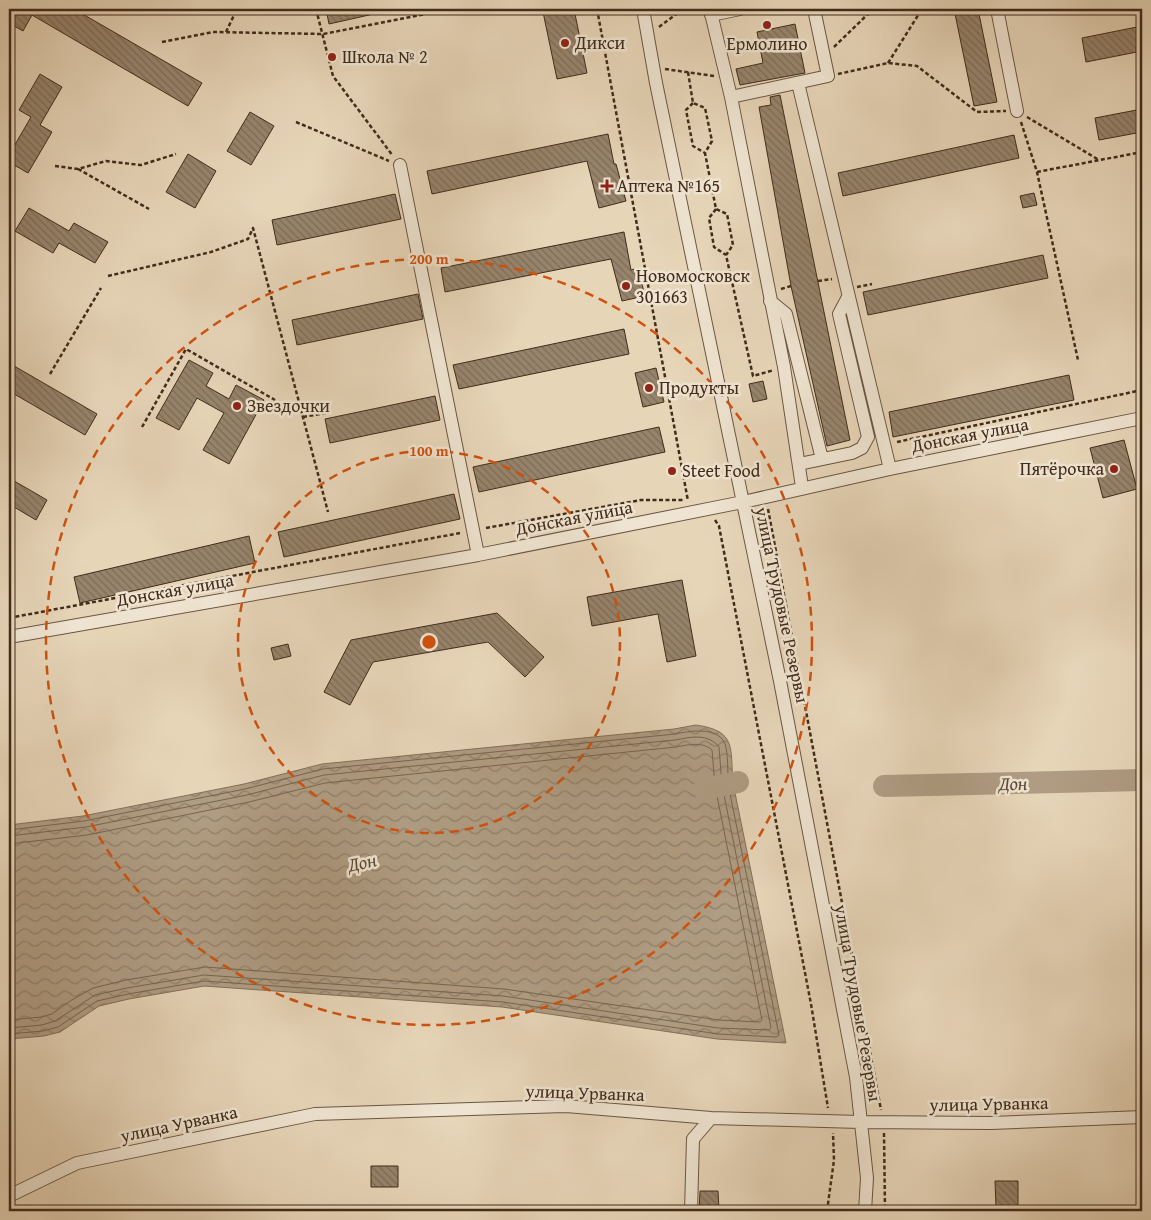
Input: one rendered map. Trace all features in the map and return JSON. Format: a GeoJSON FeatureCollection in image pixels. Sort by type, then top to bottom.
{"type":"FeatureCollection","features":[{"type":"Feature","properties":{"kind":"street","name":"улица Трудовые Резервы"},"geometry":{"type":"LineString","coordinates":[[642,9],[780,681],[856,1077],[866,1178],[864,1211]]}},
{"type":"Feature","properties":{"kind":"street"},"geometry":{"type":"LineString","coordinates":[[740,9],[710,12],[731,97],[784,367],[802,487]]}},
{"type":"Feature","properties":{"kind":"street"},"geometry":{"type":"LineString","coordinates":[[731,97],[828,76],[814,9]]}},
{"type":"Feature","properties":{"kind":"street"},"geometry":{"type":"LineString","coordinates":[[997,9],[1017,111]]}},
{"type":"Feature","properties":{"kind":"street"},"geometry":{"type":"LineString","coordinates":[[798,83],[890,469]]}},
{"type":"Feature","properties":{"kind":"street"},"geometry":{"type":"LineString","coordinates":[[400,165],[478,555]]}},
{"type":"Feature","properties":{"kind":"street"},"geometry":{"type":"LineString","coordinates":[[799,464],[852,453],[862,448],[868,437],[839,314],[848,297]]}},
{"type":"Feature","properties":{"kind":"street"},"geometry":{"type":"LineString","coordinates":[[770,301],[786,314],[822,459]]}},
{"type":"Feature","properties":{"kind":"street","name":"Донская улица"},"geometry":{"type":"LineString","coordinates":[[9,637],[478,555],[689,506],[743,502],[802,487],[1142,418]]}},
{"type":"Feature","properties":{"kind":"street","name":"улица Урванка"},"geometry":{"type":"LineString","coordinates":[[9,1196],[77,1163],[315,1114],[566,1106],[711,1118],[860,1122],[991,1123],[1142,1117]]}},
{"type":"Feature","properties":{"kind":"street"},"geometry":{"type":"LineString","coordinates":[[691,1211],[693,1139],[711,1118]]}},
{"type":"Feature","properties":{"kind":"path"},"geometry":{"type":"LineString","coordinates":[[226,32],[237,9]]}},
{"type":"Feature","properties":{"kind":"path"},"geometry":{"type":"LineString","coordinates":[[316,9],[333,76],[400,165]]}},
{"type":"Feature","properties":{"kind":"path"},"geometry":{"type":"LineString","coordinates":[[162,42],[213,32],[323,34],[450,9]]}},
{"type":"Feature","properties":{"kind":"path"},"geometry":{"type":"LineString","coordinates":[[9,618],[472,530],[641,500],[689,506],[597,9]]}},
{"type":"Feature","properties":{"kind":"path"},"geometry":{"type":"LineString","coordinates":[[648,36],[683,9]]}},
{"type":"Feature","properties":{"kind":"path"},"geometry":{"type":"LineString","coordinates":[[824,56],[874,9]]}},
{"type":"Feature","properties":{"kind":"path"},"geometry":{"type":"LineString","coordinates":[[888,63],[922,9]]}},
{"type":"Feature","properties":{"kind":"path"},"geometry":{"type":"LineString","coordinates":[[1053,9],[1059,13]]}},
{"type":"Feature","properties":{"kind":"path"},"geometry":{"type":"LineString","coordinates":[[828,76],[888,63],[917,66],[977,112],[1017,111],[1098,160]]}},
{"type":"Feature","properties":{"kind":"path"},"geometry":{"type":"LineString","coordinates":[[653,67],[726,78]]}},
{"type":"Feature","properties":{"kind":"path"},"geometry":{"type":"LineString","coordinates":[[688,72],[693,103]]}},
{"type":"Feature","properties":{"kind":"path"},"geometry":{"type":"LineString","coordinates":[[693,103],[705,108],[712,141],[705,153],[716,209]]}},
{"type":"Feature","properties":{"kind":"path"},"geometry":{"type":"LineString","coordinates":[[693,103],[686,110],[693,146],[705,153]]}},
{"type":"Feature","properties":{"kind":"path"},"geometry":{"type":"LineString","coordinates":[[1017,111],[1037,172],[1078,360]]}},
{"type":"Feature","properties":{"kind":"path"},"geometry":{"type":"LineString","coordinates":[[296,122],[400,165]]}},
{"type":"Feature","properties":{"kind":"path"},"geometry":{"type":"LineString","coordinates":[[1037,172],[1142,152]]}},
{"type":"Feature","properties":{"kind":"path"},"geometry":{"type":"LineString","coordinates":[[55,166],[78,168],[106,161],[141,165],[176,154]]}},
{"type":"Feature","properties":{"kind":"path"},"geometry":{"type":"LineString","coordinates":[[78,168],[149,209]]}},
{"type":"Feature","properties":{"kind":"path"},"geometry":{"type":"LineString","coordinates":[[716,209],[727,214],[733,245],[726,255]]}},
{"type":"Feature","properties":{"kind":"path"},"geometry":{"type":"LineString","coordinates":[[716,209],[708,218],[714,246],[726,255],[752,376],[784,367]]}},
{"type":"Feature","properties":{"kind":"path"},"geometry":{"type":"LineString","coordinates":[[108,276],[211,252],[248,239],[253,228],[328,512]]}},
{"type":"Feature","properties":{"kind":"path"},"geometry":{"type":"LineString","coordinates":[[860,286],[872,284]]}},
{"type":"Feature","properties":{"kind":"path"},"geometry":{"type":"LineString","coordinates":[[50,374],[101,288]]}},
{"type":"Feature","properties":{"kind":"path"},"geometry":{"type":"LineString","coordinates":[[274,310],[280,313]]}},
{"type":"Feature","properties":{"kind":"path"},"geometry":{"type":"LineString","coordinates":[[142,427],[186,350],[275,400]]}},
{"type":"Feature","properties":{"kind":"path"},"geometry":{"type":"LineString","coordinates":[[884,445],[1142,390]]}},
{"type":"Feature","properties":{"kind":"path"},"geometry":{"type":"LineString","coordinates":[[302,417],[326,413]]}},
{"type":"Feature","properties":{"kind":"path"},"geometry":{"type":"LineString","coordinates":[[766,497],[883,1122],[885,1211]]}},
{"type":"Feature","properties":{"kind":"path"},"geometry":{"type":"LineString","coordinates":[[715,519],[719,526],[811,1004],[833,1137],[834,1160],[827,1211]]}},
{"type":"Feature","properties":{"kind":"water"},"geometry":{"type":"Polygon","coordinates":[[[696,725],[709,728],[725,736],[731,750],[733,783],[786,1043],[717,1039],[502,1007],[204,986],[99,1006],[60,1032],[44,1036],[9,1039],[9,825],[83,816],[244,784],[322,764],[674,729],[696,725]]]}},
{"type":"Feature","properties":{"kind":"building"},"geometry":{"type":"Polygon","coordinates":[[[9,9],[74,9],[202,83],[188,106],[32,15],[23,31],[9,23],[9,9]]]}},
{"type":"Feature","properties":{"kind":"building"},"geometry":{"type":"Polygon","coordinates":[[[326,9],[378,9],[378,13],[329,24],[326,9]]]}},
{"type":"Feature","properties":{"kind":"building","name":"Дикси"},"geometry":{"type":"Polygon","coordinates":[[[574,9],[587,73],[557,79],[543,12],[574,9]]]}},
{"type":"Feature","properties":{"kind":"building"},"geometry":{"type":"Polygon","coordinates":[[[954,9],[978,9],[997,102],[974,106],[954,9]]]}},
{"type":"Feature","properties":{"kind":"building"},"geometry":{"type":"Polygon","coordinates":[[[795,24],[805,73],[740,85],[736,69],[763,63],[757,32],[795,24]]]}},
{"type":"Feature","properties":{"kind":"building"},"geometry":{"type":"Polygon","coordinates":[[[1142,26],[1142,51],[1086,62],[1082,38],[1142,26]]]}},
{"type":"Feature","properties":{"kind":"building"},"geometry":{"type":"Polygon","coordinates":[[[40,74],[62,87],[40,125],[52,132],[28,173],[9,162],[9,155],[31,117],[19,110],[40,74]]]}},
{"type":"Feature","properties":{"kind":"building"},"geometry":{"type":"Polygon","coordinates":[[[780,95],[850,440],[827,446],[791,286],[759,107],[771,105],[770,97],[780,95]]]}},
{"type":"Feature","properties":{"kind":"building"},"geometry":{"type":"Polygon","coordinates":[[[1142,109],[1142,132],[1099,140],[1095,118],[1142,109]]]}},
{"type":"Feature","properties":{"kind":"building"},"geometry":{"type":"Polygon","coordinates":[[[250,112],[274,126],[251,165],[227,151],[250,112]]]}},
{"type":"Feature","properties":{"kind":"building"},"geometry":{"type":"Polygon","coordinates":[[[608,134],[614,164],[616,164],[626,201],[599,208],[587,161],[432,194],[427,171],[608,134]]]}},
{"type":"Feature","properties":{"kind":"building"},"geometry":{"type":"Polygon","coordinates":[[[1014,135],[1019,158],[843,196],[838,173],[1014,135]]]}},
{"type":"Feature","properties":{"kind":"building"},"geometry":{"type":"Polygon","coordinates":[[[188,154],[216,171],[195,208],[166,192],[188,154]]]}},
{"type":"Feature","properties":{"kind":"building"},"geometry":{"type":"Polygon","coordinates":[[[1034,193],[1037,205],[1023,208],[1020,196],[1034,193]]]}},
{"type":"Feature","properties":{"kind":"building"},"geometry":{"type":"Polygon","coordinates":[[[395,194],[401,219],[277,245],[272,220],[395,194]]]}},
{"type":"Feature","properties":{"kind":"building"},"geometry":{"type":"Polygon","coordinates":[[[29,208],[69,231],[74,223],[108,242],[95,263],[59,243],[53,253],[15,231],[29,208]]]}},
{"type":"Feature","properties":{"kind":"building"},"geometry":{"type":"Polygon","coordinates":[[[624,232],[631,270],[638,268],[645,296],[622,301],[611,259],[445,292],[441,268],[624,232]]]}},
{"type":"Feature","properties":{"kind":"building"},"geometry":{"type":"Polygon","coordinates":[[[1043,255],[1048,278],[868,315],[863,292],[1043,255]]]}},
{"type":"Feature","properties":{"kind":"building"},"geometry":{"type":"Polygon","coordinates":[[[418,294],[423,319],[297,345],[292,320],[418,294]]]}},
{"type":"Feature","properties":{"kind":"building"},"geometry":{"type":"Polygon","coordinates":[[[624,329],[629,354],[459,389],[453,365],[624,329]]]}},
{"type":"Feature","properties":{"kind":"building","name":"Звездочки"},"geometry":{"type":"Polygon","coordinates":[[[189,360],[213,373],[206,386],[229,399],[236,385],[264,400],[229,464],[203,450],[224,413],[197,398],[179,430],[156,418],[189,360]]]}},
{"type":"Feature","properties":{"kind":"building"},"geometry":{"type":"Polygon","coordinates":[[[9,363],[97,414],[85,435],[9,391],[9,363]]]}},
{"type":"Feature","properties":{"kind":"building","name":"Продукты"},"geometry":{"type":"Polygon","coordinates":[[[656,368],[664,402],[643,407],[635,373],[656,368]]]}},
{"type":"Feature","properties":{"kind":"building"},"geometry":{"type":"Polygon","coordinates":[[[1069,375],[1074,400],[893,437],[889,412],[1069,375]]]}},
{"type":"Feature","properties":{"kind":"building"},"geometry":{"type":"Polygon","coordinates":[[[763,381],[767,399],[753,402],[749,384],[763,381]]]}},
{"type":"Feature","properties":{"kind":"building"},"geometry":{"type":"Polygon","coordinates":[[[435,396],[440,420],[330,443],[325,419],[435,396]]]}},
{"type":"Feature","properties":{"kind":"building"},"geometry":{"type":"Polygon","coordinates":[[[659,427],[665,452],[479,492],[473,467],[659,427]]]}},
{"type":"Feature","properties":{"kind":"building","name":"Пятёрочка"},"geometry":{"type":"Polygon","coordinates":[[[1124,440],[1137,489],[1103,498],[1090,448],[1124,440]]]}},
{"type":"Feature","properties":{"kind":"building"},"geometry":{"type":"Polygon","coordinates":[[[9,478],[47,500],[36,520],[9,504],[9,478]]]}},
{"type":"Feature","properties":{"kind":"building"},"geometry":{"type":"Polygon","coordinates":[[[454,494],[460,519],[284,557],[278,532],[454,494]]]}},
{"type":"Feature","properties":{"kind":"building"},"geometry":{"type":"Polygon","coordinates":[[[249,536],[255,563],[80,603],[74,577],[249,536]]]}},
{"type":"Feature","properties":{"kind":"building"},"geometry":{"type":"Polygon","coordinates":[[[682,580],[696,656],[667,662],[658,614],[592,626],[587,597],[682,580]]]}},
{"type":"Feature","properties":{"kind":"building"},"geometry":{"type":"Polygon","coordinates":[[[497,613],[544,657],[525,677],[488,642],[373,662],[350,705],[324,692],[351,640],[497,613]]]}},
{"type":"Feature","properties":{"kind":"building"},"geometry":{"type":"Polygon","coordinates":[[[288,644],[291,656],[274,660],[271,648],[288,644]]]}},
{"type":"Feature","properties":{"kind":"building"},"geometry":{"type":"Polygon","coordinates":[[[371,1166],[398,1166],[398,1187],[371,1187],[371,1166]]]}},
{"type":"Feature","properties":{"kind":"building"},"geometry":{"type":"Polygon","coordinates":[[[995,1181],[1018,1181],[1018,1209],[996,1208],[995,1181]]]}},
{"type":"Feature","properties":{"kind":"building"},"geometry":{"type":"Polygon","coordinates":[[[700,1191],[718,1191],[719,1211],[699,1211],[700,1191]]]}},
{"type":"Feature","properties":{"kind":"waterway","name":"Дон"},"geometry":{"type":"LineString","coordinates":[[884,786],[1142,780]]}},
{"type":"Feature","properties":{"kind":"waterway","name":"Дон"},"geometry":{"type":"LineString","coordinates":[[704,789],[738,782]]}},
{"type":"Feature","properties":{"kind":"place","name":"Ермолино"},"geometry":{"type":"Point","coordinates":[767,25]}},
{"type":"Feature","properties":{"kind":"place","name":"Дикси"},"geometry":{"type":"Point","coordinates":[565,43]}},
{"type":"Feature","properties":{"kind":"place","name":"Школа № 2"},"geometry":{"type":"Point","coordinates":[332,57]}},
{"type":"Feature","properties":{"kind":"place","name":"Аптека №165"},"geometry":{"type":"Point","coordinates":[607,186]}},
{"type":"Feature","properties":{"kind":"place","name":"Новомосковск 301663"},"geometry":{"type":"Point","coordinates":[626,286]}},
{"type":"Feature","properties":{"kind":"place","name":"Продукты"},"geometry":{"type":"Point","coordinates":[649,388]}},
{"type":"Feature","properties":{"kind":"place","name":"Звездочки"},"geometry":{"type":"Point","coordinates":[237,406]}},
{"type":"Feature","properties":{"kind":"place","name":"Пятёрочка"},"geometry":{"type":"Point","coordinates":[1114,469]}},
{"type":"Feature","properties":{"kind":"place","name":"Steet Food"},"geometry":{"type":"Point","coordinates":[672,471]}}]}
